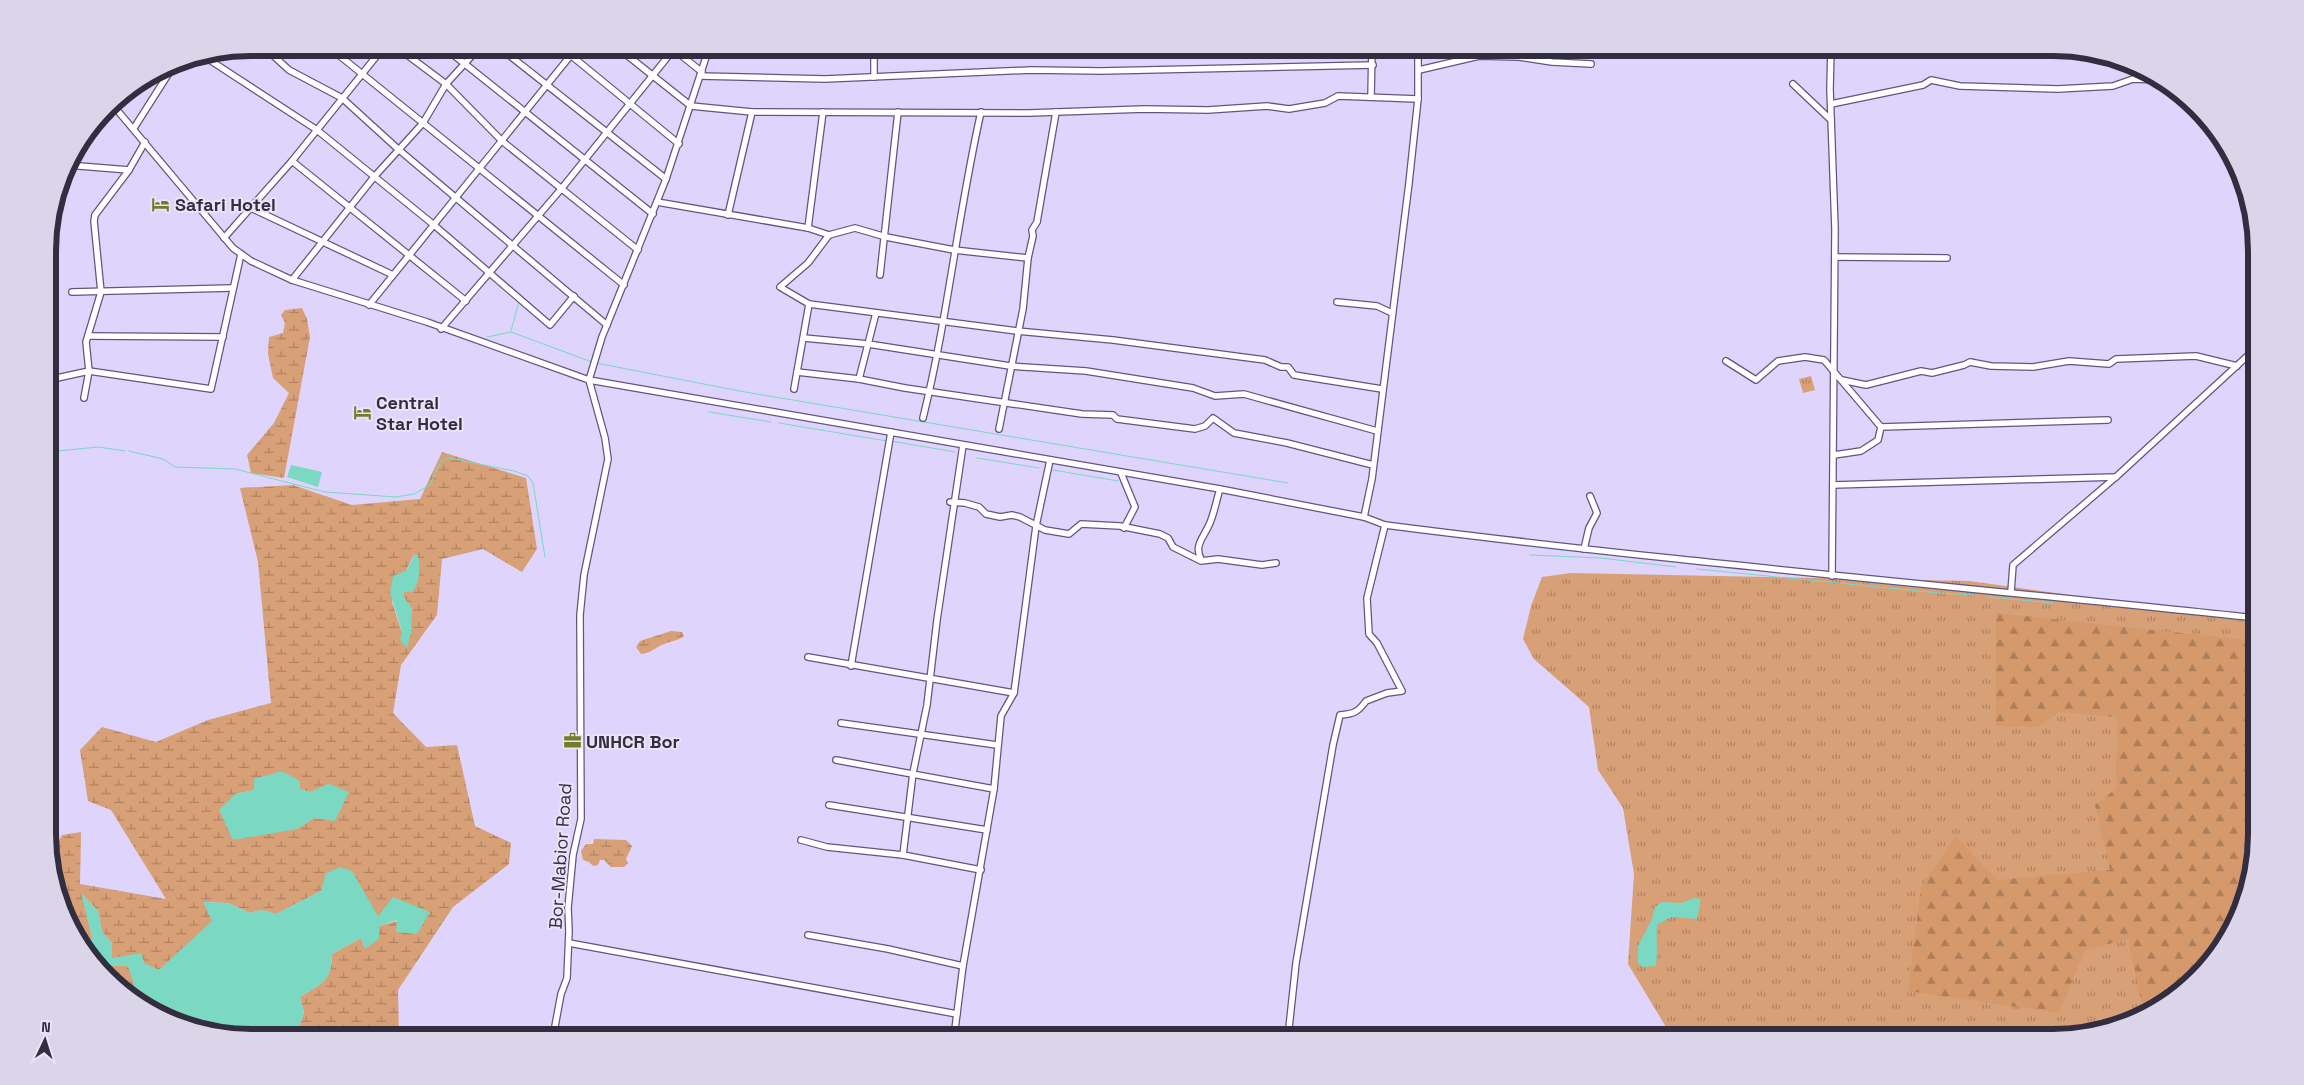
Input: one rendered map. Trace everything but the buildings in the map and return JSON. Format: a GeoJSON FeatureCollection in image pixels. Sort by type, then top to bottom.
{"type":"FeatureCollection","features":[{"type":"Feature","properties":{"kind":"street"},"geometry":{"type":"LineString","coordinates":[[274,56],[289,70],[342,98],[398,149],[607,324]]}},
{"type":"Feature","properties":{"kind":"street"},"geometry":{"type":"LineString","coordinates":[[340,56],[624,286]]}},
{"type":"Feature","properties":{"kind":"street"},"geometry":{"type":"LineString","coordinates":[[224,238],[292,161],[377,56]]}},
{"type":"Feature","properties":{"kind":"street"},"geometry":{"type":"LineString","coordinates":[[409,56],[446,84],[502,141],[638,250]]}},
{"type":"Feature","properties":{"kind":"street"},"geometry":{"type":"LineString","coordinates":[[456,56],[652,214]]}},
{"type":"Feature","properties":{"kind":"street"},"geometry":{"type":"LineString","coordinates":[[292,280],[398,149],[423,123],[446,84],[472,56]]}},
{"type":"Feature","properties":{"kind":"street"},"geometry":{"type":"LineString","coordinates":[[510,56],[666,179]]}},
{"type":"Feature","properties":{"kind":"street"},"geometry":{"type":"LineString","coordinates":[[369,305],[570,56]]}},
{"type":"Feature","properties":{"kind":"street"},"geometry":{"type":"LineString","coordinates":[[572,56],[679,144]]}},
{"type":"Feature","properties":{"kind":"street"},"geometry":{"type":"LineString","coordinates":[[628,56],[691,106],[752,112],[1056,112],[1144,108],[1208,110],[1267,106],[1289,109],[1325,103],[1338,96],[1418,99]]}},
{"type":"Feature","properties":{"kind":"street"},"geometry":{"type":"LineString","coordinates":[[441,328],[608,133],[667,56]]}},
{"type":"Feature","properties":{"kind":"street"},"geometry":{"type":"LineString","coordinates":[[682,56],[701,74],[825,79],[1031,70],[1102,71],[1373,65]]}},
{"type":"Feature","properties":{"kind":"street"},"geometry":{"type":"LineString","coordinates":[[589,380],[592,362],[624,286],[679,144],[707,56]]}},
{"type":"Feature","properties":{"kind":"street"},"geometry":{"type":"LineString","coordinates":[[874,56],[874,77]]}},
{"type":"Feature","properties":{"kind":"street"},"geometry":{"type":"LineString","coordinates":[[1371,96],[1372,56]]}},
{"type":"Feature","properties":{"kind":"street"},"geometry":{"type":"LineString","coordinates":[[1364,517],[1373,465],[1418,99],[1418,56]]}},
{"type":"Feature","properties":{"kind":"street"},"geometry":{"type":"LineString","coordinates":[[1419,70],[1479,56],[1591,64]]}},
{"type":"Feature","properties":{"kind":"street"},"geometry":{"type":"LineString","coordinates":[[1831,56],[1835,257],[1832,576]]}},
{"type":"Feature","properties":{"kind":"street"},"geometry":{"type":"LineString","coordinates":[[210,61],[317,130],[434,225],[550,325],[574,296]]}},
{"type":"Feature","properties":{"kind":"street"},"geometry":{"type":"LineString","coordinates":[[134,128],[168,75]]}},
{"type":"Feature","properties":{"kind":"street"},"geometry":{"type":"LineString","coordinates":[[1831,104],[1923,85],[1931,80],[1960,86],[2058,90],[2113,86],[2133,79],[2145,79]]}},
{"type":"Feature","properties":{"kind":"street"},"geometry":{"type":"LineString","coordinates":[[1793,84],[1831,120]]}},
{"type":"Feature","properties":{"kind":"street"},"geometry":{"type":"LineString","coordinates":[[117,110],[224,238],[240,254],[292,280],[441,328],[589,380],[1220,489],[1364,517],[1384,525],[1832,576],[2011,592],[2248,617]]}},
{"type":"Feature","properties":{"kind":"street"},"geometry":{"type":"LineString","coordinates":[[728,215],[752,112]]}},
{"type":"Feature","properties":{"kind":"street"},"geometry":{"type":"LineString","coordinates":[[808,228],[823,112]]}},
{"type":"Feature","properties":{"kind":"street"},"geometry":{"type":"LineString","coordinates":[[880,275],[882,249],[886,237],[898,112]]}},
{"type":"Feature","properties":{"kind":"street"},"geometry":{"type":"LineString","coordinates":[[922,418],[930,390],[944,322],[954,250],[981,112]]}},
{"type":"Feature","properties":{"kind":"street"},"geometry":{"type":"LineString","coordinates":[[999,429],[1017,331],[1023,309],[1028,258],[1033,236],[1032,230],[1037,222],[1056,112]]}},
{"type":"Feature","properties":{"kind":"street"},"geometry":{"type":"LineString","coordinates":[[84,398],[89,371],[86,342],[101,292],[94,221],[96,215],[129,170],[145,142]]}},
{"type":"Feature","properties":{"kind":"street"},"geometry":{"type":"LineString","coordinates":[[292,161],[466,301]]}},
{"type":"Feature","properties":{"kind":"street"},"geometry":{"type":"LineString","coordinates":[[76,166],[129,170]]}},
{"type":"Feature","properties":{"kind":"street"},"geometry":{"type":"LineString","coordinates":[[657,202],[808,228],[830,236]]}},
{"type":"Feature","properties":{"kind":"street"},"geometry":{"type":"LineString","coordinates":[[251,208],[393,276]]}},
{"type":"Feature","properties":{"kind":"street"},"geometry":{"type":"LineString","coordinates":[[1028,258],[954,250],[886,237],[855,228],[830,236],[808,263],[780,287],[809,304],[1265,360],[1280,367],[1288,367],[1294,375],[1382,390]]}},
{"type":"Feature","properties":{"kind":"street"},"geometry":{"type":"LineString","coordinates":[[56,378],[89,371],[211,389],[240,254]]}},
{"type":"Feature","properties":{"kind":"street"},"geometry":{"type":"LineString","coordinates":[[1835,257],[1947,258]]}},
{"type":"Feature","properties":{"kind":"street"},"geometry":{"type":"LineString","coordinates":[[72,292],[232,288]]}},
{"type":"Feature","properties":{"kind":"street"},"geometry":{"type":"LineString","coordinates":[[1337,302],[1377,306],[1392,314]]}},
{"type":"Feature","properties":{"kind":"street"},"geometry":{"type":"LineString","coordinates":[[794,389],[809,304]]}},
{"type":"Feature","properties":{"kind":"street"},"geometry":{"type":"LineString","coordinates":[[859,379],[876,313]]}},
{"type":"Feature","properties":{"kind":"street"},"geometry":{"type":"LineString","coordinates":[[88,336],[223,337]]}},
{"type":"Feature","properties":{"kind":"street"},"geometry":{"type":"LineString","coordinates":[[804,338],[868,344],[1010,366],[1095,372],[1193,388],[1215,396],[1244,394],[1377,431]]}},
{"type":"Feature","properties":{"kind":"street"},"geometry":{"type":"LineString","coordinates":[[1842,380],[1866,385],[1921,371],[1932,372],[1970,362],[1991,366],[2033,367],[2069,361],[2109,364],[2116,359],[2196,356],[2237,366]]}},
{"type":"Feature","properties":{"kind":"street"},"geometry":{"type":"LineString","coordinates":[[2011,592],[2013,564],[2117,476],[2248,356]]}},
{"type":"Feature","properties":{"kind":"street"},"geometry":{"type":"LineString","coordinates":[[1726,361],[1756,380],[1778,361],[1797,357],[1821,358],[1834,370],[1881,427]]}},
{"type":"Feature","properties":{"kind":"street"},"geometry":{"type":"LineString","coordinates":[[797,372],[859,379],[905,388],[930,390],[1082,414],[1113,415],[1117,419],[1195,429],[1205,426],[1212,418],[1234,434],[1295,445],[1373,465]]}},
{"type":"Feature","properties":{"kind":"street","name":"Bor-Mabior Road"},"geometry":{"type":"LineString","coordinates":[[554,1029],[561,994],[567,978],[568,908],[573,855],[580,819],[582,599],[584,575],[608,459],[605,438],[589,380]]}},
{"type":"Feature","properties":{"kind":"street"},"geometry":{"type":"LineString","coordinates":[[1881,427],[2108,420]]}},
{"type":"Feature","properties":{"kind":"street"},"geometry":{"type":"LineString","coordinates":[[1834,455],[1862,451],[1878,440],[1881,427]]}},
{"type":"Feature","properties":{"kind":"street"},"geometry":{"type":"LineString","coordinates":[[851,666],[891,432]]}},
{"type":"Feature","properties":{"kind":"street"},"geometry":{"type":"LineString","coordinates":[[903,856],[913,773],[931,680],[953,502],[964,445]]}},
{"type":"Feature","properties":{"kind":"street"},"geometry":{"type":"LineString","coordinates":[[955,1029],[963,966],[994,789],[1001,716],[1014,693],[1036,526],[1050,460]]}},
{"type":"Feature","properties":{"kind":"street"},"geometry":{"type":"LineString","coordinates":[[1121,473],[1135,507],[1124,528]]}},
{"type":"Feature","properties":{"kind":"street"},"geometry":{"type":"LineString","coordinates":[[1833,485],[2117,476]]}},
{"type":"Feature","properties":{"kind":"street"},"geometry":{"type":"LineString","coordinates":[[1201,561],[1198,554],[1200,538],[1208,528],[1220,489]]}},
{"type":"Feature","properties":{"kind":"street"},"geometry":{"type":"LineString","coordinates":[[1584,549],[1589,528],[1597,513],[1590,496]]}},
{"type":"Feature","properties":{"kind":"street"},"geometry":{"type":"LineString","coordinates":[[953,502],[979,507],[986,514],[1000,517],[1012,515],[1020,517],[1036,526],[1058,533],[1069,534],[1081,524],[1103,524],[1160,534],[1168,538],[1173,547],[1201,561],[1218,559],[1262,565],[1276,563]]}},
{"type":"Feature","properties":{"kind":"street"},"geometry":{"type":"LineString","coordinates":[[1289,1029],[1296,962],[1318,842],[1321,809],[1340,716],[1356,714],[1363,708],[1366,701],[1387,693],[1402,691],[1377,643],[1369,634],[1366,598],[1384,525]]}},
{"type":"Feature","properties":{"kind":"street"},"geometry":{"type":"LineString","coordinates":[[808,657],[1014,693]]}},
{"type":"Feature","properties":{"kind":"street"},"geometry":{"type":"LineString","coordinates":[[841,723],[997,745]]}},
{"type":"Feature","properties":{"kind":"street"},"geometry":{"type":"LineString","coordinates":[[836,760],[994,789]]}},
{"type":"Feature","properties":{"kind":"street"},"geometry":{"type":"LineString","coordinates":[[829,805],[987,830]]}},
{"type":"Feature","properties":{"kind":"street"},"geometry":{"type":"LineString","coordinates":[[802,840],[827,847],[903,856],[981,870]]}},
{"type":"Feature","properties":{"kind":"street"},"geometry":{"type":"LineString","coordinates":[[808,935],[888,949],[963,966]]}},
{"type":"Feature","properties":{"kind":"street"},"geometry":{"type":"LineString","coordinates":[[569,943],[957,1014]]}},
{"type":"Feature","properties":{"kind":"green space"},"geometry":{"type":"Polygon","coordinates":[[[302,308],[307,319],[310,337],[284,478],[251,473],[247,455],[274,423],[289,393],[273,378],[268,354],[269,337],[283,333],[285,323],[281,315],[285,310],[302,308]]]}},
{"type":"Feature","properties":{"kind":"green space"},"geometry":{"type":"Polygon","coordinates":[[[1811,376],[1815,390],[1803,393],[1799,379],[1811,376]]]}},
{"type":"Feature","properties":{"kind":"green space"},"geometry":{"type":"Polygon","coordinates":[[[442,452],[526,478],[537,549],[522,572],[483,549],[442,559],[437,615],[401,665],[393,713],[426,747],[457,745],[475,826],[511,843],[509,864],[453,907],[398,990],[399,1029],[299,1029],[304,1012],[300,997],[324,981],[330,970],[332,954],[361,938],[365,948],[379,926],[430,912],[378,916],[321,891],[276,914],[261,910],[250,913],[228,903],[204,902],[213,921],[159,970],[145,964],[112,958],[112,943],[102,932],[98,911],[82,894],[93,941],[88,941],[71,909],[63,885],[57,845],[62,835],[81,832],[80,884],[166,899],[111,810],[88,801],[80,750],[102,727],[156,742],[208,720],[271,703],[258,562],[240,488],[293,485],[352,505],[420,499],[442,452]],[[414,554],[392,602],[407,648],[406,603],[403,596],[414,554]],[[300,781],[235,794],[297,829],[314,818],[335,820],[329,784],[310,792],[299,789],[300,781]]]}},
{"type":"Feature","properties":{"kind":"green space"},"geometry":{"type":"Polygon","coordinates":[[[1571,573],[1969,581],[2248,620],[2248,834],[2246,860],[2241,885],[2233,909],[2222,932],[2208,953],[2172,989],[2128,1014],[2091,1025],[2053,1029],[1667,1029],[1628,964],[1634,874],[1623,808],[1598,770],[1589,707],[1534,659],[1523,639],[1531,606],[1542,577],[1571,573]]]}},
{"type":"Feature","properties":{"kind":"green space"},"geometry":{"type":"Polygon","coordinates":[[[1996,613],[2248,640],[2248,834],[2246,860],[2241,885],[2228,920],[2208,953],[2172,989],[2143,1007],[2128,939],[2085,950],[2059,1013],[1908,991],[1921,887],[1956,836],[1997,880],[2110,870],[2095,805],[2116,789],[2117,717],[2059,712],[2037,727],[1996,726],[1996,613]]]}},
{"type":"Feature","properties":{"kind":"green space"},"geometry":{"type":"Polygon","coordinates":[[[671,631],[682,632],[684,636],[641,654],[636,647],[640,641],[671,631]]]}},
{"type":"Feature","properties":{"kind":"green space"},"geometry":{"type":"Polygon","coordinates":[[[594,839],[626,840],[632,846],[626,859],[628,863],[624,867],[611,867],[604,860],[600,860],[598,865],[593,866],[583,860],[581,851],[586,844],[593,844],[594,839]]]}},
{"type":"Feature","properties":{"kind":"green space"},"geometry":{"type":"Polygon","coordinates":[[[107,965],[129,966],[135,988],[132,989],[107,965]]]}},
{"type":"Feature","properties":{"kind":"shaded area"},"geometry":{"type":"Polygon","coordinates":[[[291,465],[322,472],[318,487],[287,477],[291,465]]]}},
{"type":"Feature","properties":{"kind":"shaded area"},"geometry":{"type":"Polygon","coordinates":[[[415,554],[418,555],[419,560],[417,584],[412,592],[404,592],[403,596],[412,608],[411,633],[407,648],[400,640],[402,632],[390,592],[393,576],[407,570],[415,554]]]}},
{"type":"Feature","properties":{"kind":"shaded area"},"geometry":{"type":"Polygon","coordinates":[[[282,771],[300,781],[300,789],[310,792],[329,784],[349,792],[335,821],[314,818],[297,829],[233,840],[219,810],[235,794],[254,790],[254,779],[282,771]]]}},
{"type":"Feature","properties":{"kind":"shaded area"},"geometry":{"type":"Polygon","coordinates":[[[341,867],[352,871],[378,916],[393,897],[430,912],[417,934],[396,932],[397,920],[379,926],[379,939],[365,949],[361,938],[332,954],[332,963],[328,976],[320,985],[300,997],[304,1012],[299,1029],[225,1027],[200,1022],[176,1014],[153,1003],[134,990],[135,988],[128,966],[107,965],[96,953],[88,940],[93,940],[81,893],[98,911],[102,932],[112,943],[112,958],[141,953],[145,964],[159,970],[212,921],[203,902],[228,903],[250,913],[261,910],[276,914],[321,891],[326,873],[341,867]]]}},
{"type":"Feature","properties":{"kind":"shaded area"},"geometry":{"type":"Polygon","coordinates":[[[1694,898],[1701,899],[1697,919],[1671,917],[1657,925],[1656,966],[1643,967],[1638,963],[1638,946],[1652,919],[1655,907],[1662,902],[1681,903],[1694,898]]]}},
{"type":"Feature","properties":{"kind":"waterway"},"geometry":{"type":"LineString","coordinates":[[511,331],[519,301]]}},
{"type":"Feature","properties":{"kind":"waterway"},"geometry":{"type":"LineString","coordinates":[[487,337],[511,332],[592,362]]}},
{"type":"Feature","properties":{"kind":"waterway"},"geometry":{"type":"LineString","coordinates":[[596,363],[745,392],[1288,483]]}},
{"type":"Feature","properties":{"kind":"waterway"},"geometry":{"type":"LineString","coordinates":[[709,412],[771,422]]}},
{"type":"Feature","properties":{"kind":"waterway"},"geometry":{"type":"LineString","coordinates":[[779,423],[887,441]]}},
{"type":"Feature","properties":{"kind":"waterway"},"geometry":{"type":"LineString","coordinates":[[891,441],[955,452]]}},
{"type":"Feature","properties":{"kind":"waterway"},"geometry":{"type":"LineString","coordinates":[[56,451],[98,447],[125,451]]}},
{"type":"Feature","properties":{"kind":"waterway"},"geometry":{"type":"LineString","coordinates":[[129,451],[163,459],[175,467],[235,469],[325,492],[396,497],[414,494],[430,485],[441,461],[449,458],[514,471],[528,476],[533,483],[545,557]]}},
{"type":"Feature","properties":{"kind":"waterway"},"geometry":{"type":"LineString","coordinates":[[977,458],[1039,468]]}},
{"type":"Feature","properties":{"kind":"waterway"},"geometry":{"type":"LineString","coordinates":[[1053,470],[1118,481]]}},
{"type":"Feature","properties":{"kind":"waterway"},"geometry":{"type":"LineString","coordinates":[[1530,555],[1601,558],[1676,567]]}},
{"type":"Feature","properties":{"kind":"waterway"},"geometry":{"type":"LineString","coordinates":[[1697,569],[1975,595]]}},
{"type":"Feature","properties":{"kind":"waterway"},"geometry":{"type":"LineString","coordinates":[[1988,597],[2053,603]]}},
{"type":"Feature","properties":{"kind":"place","name":"Safari Hotel"},"geometry":{"type":"Point","coordinates":[161,204]}},
{"type":"Feature","properties":{"kind":"place","name":"Central Star Hotel"},"geometry":{"type":"Point","coordinates":[362,412]}},
{"type":"Feature","properties":{"kind":"place","name":"UNHCR Bor"},"geometry":{"type":"Point","coordinates":[572,741]}}]}
